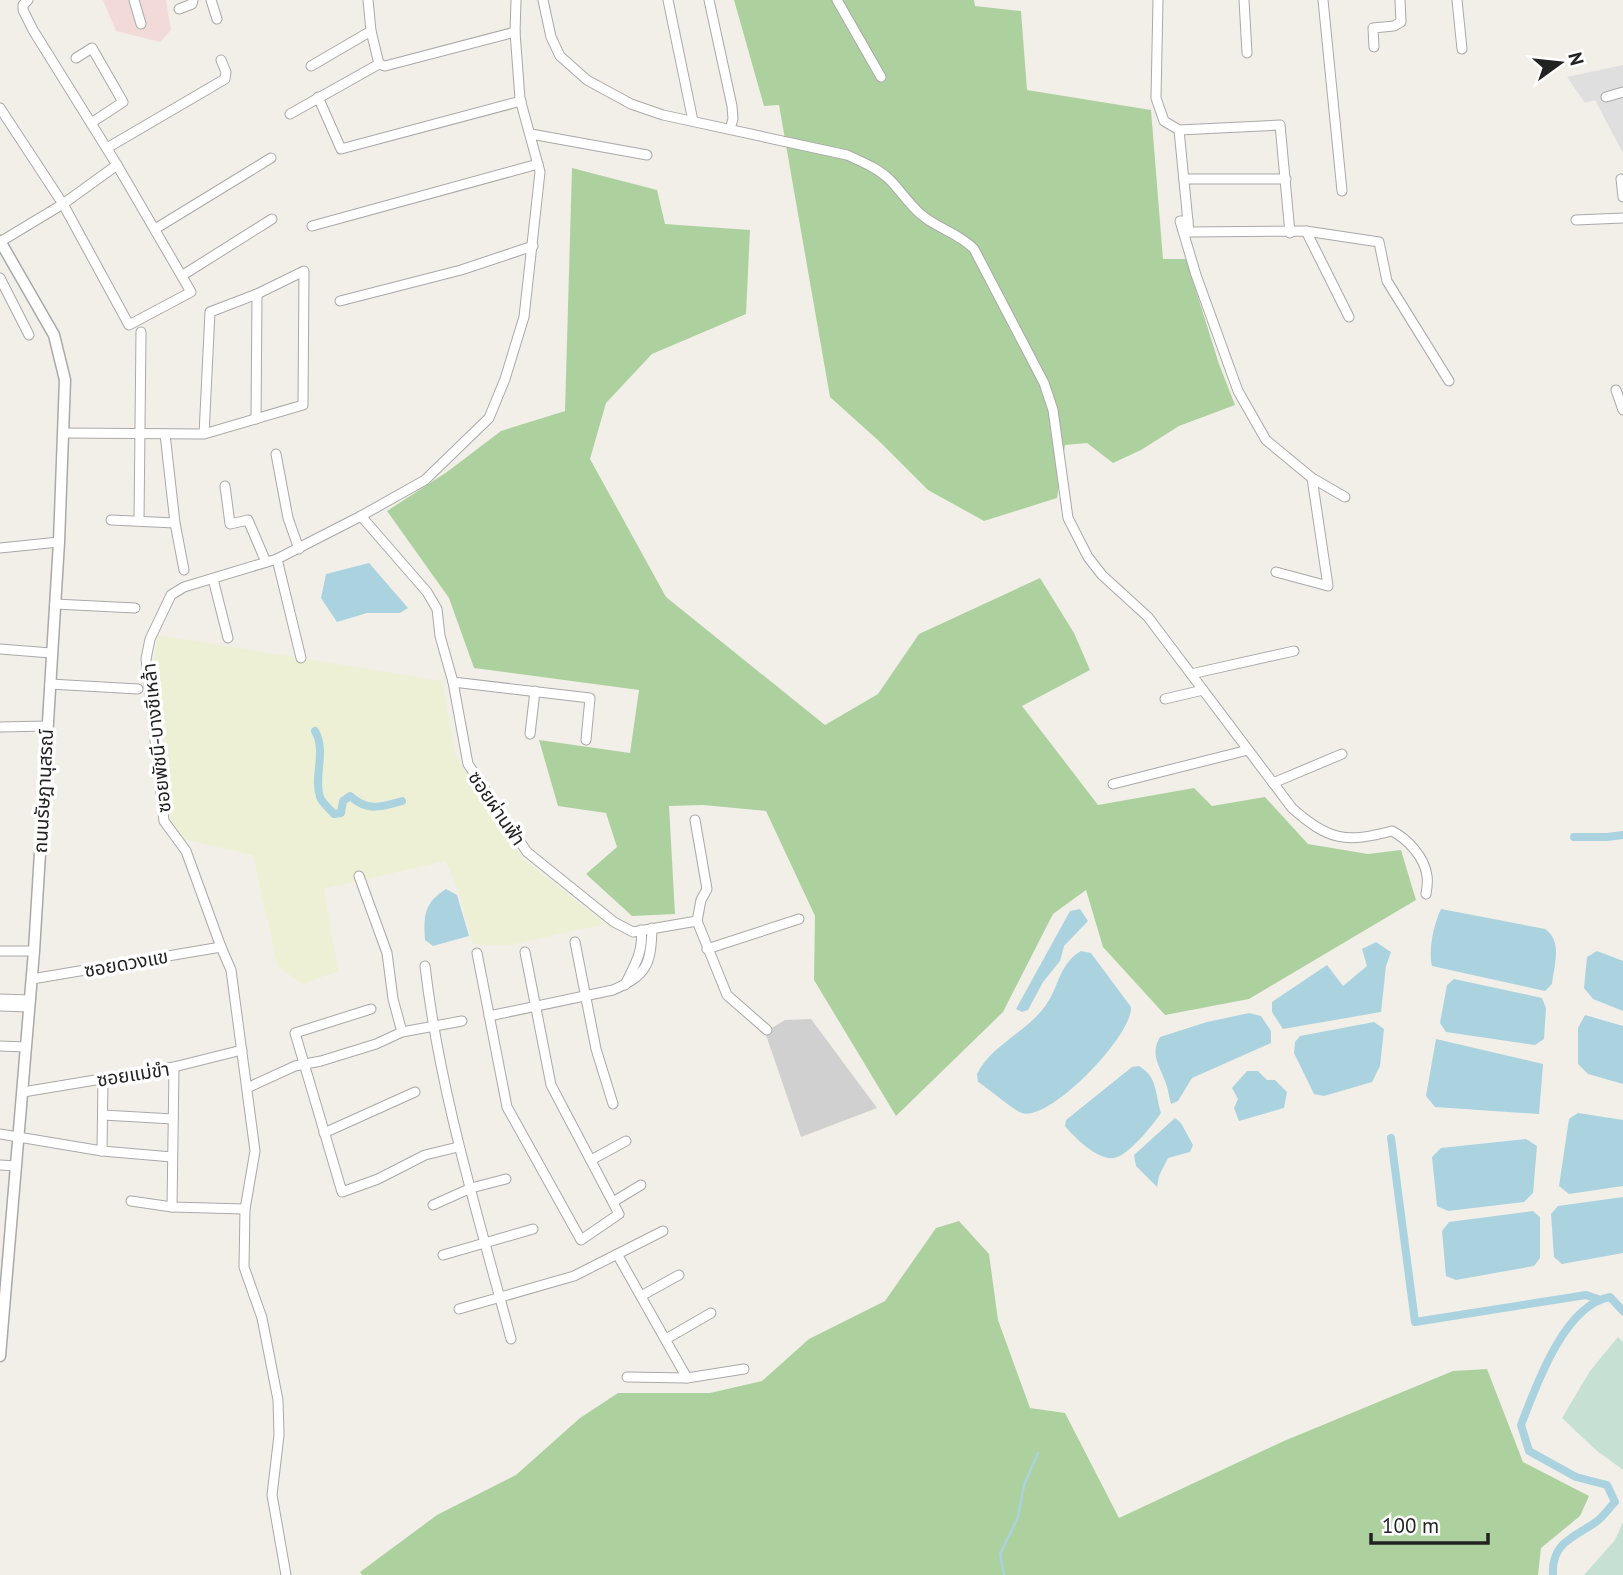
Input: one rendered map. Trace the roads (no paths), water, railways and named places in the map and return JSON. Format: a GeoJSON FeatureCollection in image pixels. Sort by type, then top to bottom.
{"type":"FeatureCollection","features":[{"type":"Feature","properties":{"kind":"street"},"geometry":{"type":"LineString","coordinates":[[0,108],[64,204],[129,325],[191,292],[23,10],[23,5],[28,0]]}},
{"type":"Feature","properties":{"kind":"street"},"geometry":{"type":"LineString","coordinates":[[134,0],[141,24]]}},
{"type":"Feature","properties":{"kind":"street"},"geometry":{"type":"LineString","coordinates":[[179,9],[192,4],[193,0]]}},
{"type":"Feature","properties":{"kind":"street"},"geometry":{"type":"LineString","coordinates":[[211,0],[217,19]]}},
{"type":"Feature","properties":{"kind":"street"},"geometry":{"type":"LineString","coordinates":[[368,0],[371,31],[379,64]]}},
{"type":"Feature","properties":{"kind":"street","name":"ซอยพัชนี-บางชีเหล้า"},"geometry":{"type":"LineString","coordinates":[[286,1575],[272,1495],[279,1435],[278,1400],[262,1318],[244,1267],[245,1209],[255,1151],[231,970],[220,947],[186,851],[164,821],[146,659],[150,639],[171,595],[184,587],[277,559],[361,516],[425,480],[489,418],[505,379],[524,317],[540,172],[521,101],[515,32],[516,0]]}},
{"type":"Feature","properties":{"kind":"street"},"geometry":{"type":"LineString","coordinates":[[543,0],[551,37],[560,56],[587,80],[631,104],[663,116],[847,155],[889,179],[920,214],[935,225],[966,240],[974,249],[1044,383],[1053,410],[1069,518],[1088,557],[1102,575],[1148,617],[1292,808],[1309,823],[1342,839],[1367,838],[1392,831],[1402,836],[1416,851],[1427,875],[1426,894]]}},
{"type":"Feature","properties":{"kind":"street"},"geometry":{"type":"LineString","coordinates":[[667,0],[693,121]]}},
{"type":"Feature","properties":{"kind":"street"},"geometry":{"type":"LineString","coordinates":[[709,0],[732,106],[733,119],[730,129]]}},
{"type":"Feature","properties":{"kind":"street"},"geometry":{"type":"LineString","coordinates":[[837,0],[881,78]]}},
{"type":"Feature","properties":{"kind":"street"},"geometry":{"type":"LineString","coordinates":[[1158,0],[1156,98],[1164,121],[1179,130],[1280,125],[1290,233]]}},
{"type":"Feature","properties":{"kind":"street"},"geometry":{"type":"LineString","coordinates":[[1244,0],[1247,53]]}},
{"type":"Feature","properties":{"kind":"street"},"geometry":{"type":"LineString","coordinates":[[1323,0],[1342,191]]}},
{"type":"Feature","properties":{"kind":"street"},"geometry":{"type":"LineString","coordinates":[[1374,47],[1373,28],[1394,26],[1401,22],[1399,0]]}},
{"type":"Feature","properties":{"kind":"street"},"geometry":{"type":"LineString","coordinates":[[1457,0],[1462,49]]}},
{"type":"Feature","properties":{"kind":"street"},"geometry":{"type":"LineString","coordinates":[[311,66],[371,31]]}},
{"type":"Feature","properties":{"kind":"street"},"geometry":{"type":"LineString","coordinates":[[290,114],[379,64],[385,66],[515,32]]}},
{"type":"Feature","properties":{"kind":"street"},"geometry":{"type":"LineString","coordinates":[[76,58],[92,48],[123,102],[91,123]]}},
{"type":"Feature","properties":{"kind":"street"},"geometry":{"type":"LineString","coordinates":[[107,148],[225,79],[226,72],[221,60]]}},
{"type":"Feature","properties":{"kind":"street"},"geometry":{"type":"LineString","coordinates":[[1606,97],[1623,92]]}},
{"type":"Feature","properties":{"kind":"street"},"geometry":{"type":"LineString","coordinates":[[318,97],[341,149],[521,101]]}},
{"type":"Feature","properties":{"kind":"street"},"geometry":{"type":"LineString","coordinates":[[1179,130],[1189,232],[1306,231],[1379,243],[1387,281],[1449,381]]}},
{"type":"Feature","properties":{"kind":"street"},"geometry":{"type":"LineString","coordinates":[[531,134],[647,155]]}},
{"type":"Feature","properties":{"kind":"street"},"geometry":{"type":"LineString","coordinates":[[155,229],[271,158]]}},
{"type":"Feature","properties":{"kind":"street"},"geometry":{"type":"LineString","coordinates":[[312,226],[538,164]]}},
{"type":"Feature","properties":{"kind":"street"},"geometry":{"type":"LineString","coordinates":[[0,241],[64,204],[117,165]]}},
{"type":"Feature","properties":{"kind":"street"},"geometry":{"type":"LineString","coordinates":[[1184,179],[1286,178]]}},
{"type":"Feature","properties":{"kind":"street"},"geometry":{"type":"LineString","coordinates":[[1621,179],[1623,197]]}},
{"type":"Feature","properties":{"kind":"street"},"geometry":{"type":"LineString","coordinates":[[1576,220],[1623,218]]}},
{"type":"Feature","properties":{"kind":"street"},"geometry":{"type":"LineString","coordinates":[[183,275],[272,219]]}},
{"type":"Feature","properties":{"kind":"street"},"geometry":{"type":"LineString","coordinates":[[1188,221],[1180,221],[1196,275],[1238,391],[1266,440],[1312,478],[1345,498]]}},
{"type":"Feature","properties":{"kind":"street"},"geometry":{"type":"LineString","coordinates":[[1306,231],[1349,317]]}},
{"type":"Feature","properties":{"kind":"street","name":"ถนนรัษฎานุสรณ์"},"geometry":{"type":"LineString","coordinates":[[0,241],[54,335],[65,380],[59,541],[34,951],[19,1137],[5,1239],[0,1356]]}},
{"type":"Feature","properties":{"kind":"street"},"geometry":{"type":"LineString","coordinates":[[340,301],[461,270],[533,246]]}},
{"type":"Feature","properties":{"kind":"street"},"geometry":{"type":"LineString","coordinates":[[64,433],[204,435],[303,405],[304,271],[257,294],[210,312],[204,435]]}},
{"type":"Feature","properties":{"kind":"street"},"geometry":{"type":"LineString","coordinates":[[0,278],[29,335]]}},
{"type":"Feature","properties":{"kind":"street"},"geometry":{"type":"LineString","coordinates":[[256,419],[257,294]]}},
{"type":"Feature","properties":{"kind":"street"},"geometry":{"type":"LineString","coordinates":[[139,520],[141,332]]}},
{"type":"Feature","properties":{"kind":"street"},"geometry":{"type":"LineString","coordinates":[[1616,390],[1623,410]]}},
{"type":"Feature","properties":{"kind":"street"},"geometry":{"type":"LineString","coordinates":[[165,434],[175,523],[184,570]]}},
{"type":"Feature","properties":{"kind":"street"},"geometry":{"type":"LineString","coordinates":[[276,454],[288,518],[299,549]]}},
{"type":"Feature","properties":{"kind":"street"},"geometry":{"type":"LineString","coordinates":[[1276,572],[1328,586],[1312,478]]}},
{"type":"Feature","properties":{"kind":"street"},"geometry":{"type":"LineString","coordinates":[[225,486],[230,524],[248,520],[266,562]]}},
{"type":"Feature","properties":{"kind":"street","name":"ซอยผ่านฟ้า"},"geometry":{"type":"LineString","coordinates":[[361,516],[427,592],[437,609],[440,636],[453,682],[468,764],[527,852],[614,922],[633,932],[641,930]]}},
{"type":"Feature","properties":{"kind":"street"},"geometry":{"type":"LineString","coordinates":[[111,520],[175,523]]}},
{"type":"Feature","properties":{"kind":"street"},"geometry":{"type":"LineString","coordinates":[[0,548],[59,541]]}},
{"type":"Feature","properties":{"kind":"street"},"geometry":{"type":"LineString","coordinates":[[277,559],[301,658]]}},
{"type":"Feature","properties":{"kind":"street"},"geometry":{"type":"LineString","coordinates":[[213,579],[228,638]]}},
{"type":"Feature","properties":{"kind":"street"},"geometry":{"type":"LineString","coordinates":[[55,604],[135,608]]}},
{"type":"Feature","properties":{"kind":"street"},"geometry":{"type":"LineString","coordinates":[[0,649],[51,653]]}},
{"type":"Feature","properties":{"kind":"street"},"geometry":{"type":"LineString","coordinates":[[1191,674],[1294,651]]}},
{"type":"Feature","properties":{"kind":"street"},"geometry":{"type":"LineString","coordinates":[[453,682],[590,698],[586,740]]}},
{"type":"Feature","properties":{"kind":"street"},"geometry":{"type":"LineString","coordinates":[[50,684],[138,689]]}},
{"type":"Feature","properties":{"kind":"street"},"geometry":{"type":"LineString","coordinates":[[1165,699],[1203,690]]}},
{"type":"Feature","properties":{"kind":"street"},"geometry":{"type":"LineString","coordinates":[[530,734],[535,691]]}},
{"type":"Feature","properties":{"kind":"street"},"geometry":{"type":"LineString","coordinates":[[0,727],[47,726]]}},
{"type":"Feature","properties":{"kind":"street"},"geometry":{"type":"LineString","coordinates":[[1113,784],[1248,750]]}},
{"type":"Feature","properties":{"kind":"street"},"geometry":{"type":"LineString","coordinates":[[1273,783],[1342,754]]}},
{"type":"Feature","properties":{"kind":"street"},"geometry":{"type":"LineString","coordinates":[[695,820],[707,889],[701,900],[697,921],[727,995],[764,1026]]}},
{"type":"Feature","properties":{"kind":"street"},"geometry":{"type":"LineString","coordinates":[[359,876],[387,953],[393,999],[402,1032]]}},
{"type":"Feature","properties":{"kind":"street"},"geometry":{"type":"LineString","coordinates":[[708,949],[799,919]]}},
{"type":"Feature","properties":{"kind":"street"},"geometry":{"type":"LineString","coordinates":[[625,985],[639,956],[641,930],[697,921]]}},
{"type":"Feature","properties":{"kind":"street"},"geometry":{"type":"LineString","coordinates":[[489,1016],[613,990],[625,985],[637,978],[647,963],[652,928]]}},
{"type":"Feature","properties":{"kind":"street"},"geometry":{"type":"LineString","coordinates":[[575,942],[596,1049],[614,1104]]}},
{"type":"Feature","properties":{"kind":"street","name":"ซอยดวงแข"},"geometry":{"type":"LineString","coordinates":[[32,979],[220,947]]}},
{"type":"Feature","properties":{"kind":"street"},"geometry":{"type":"LineString","coordinates":[[0,951],[34,951]]}},
{"type":"Feature","properties":{"kind":"street"},"geometry":{"type":"LineString","coordinates":[[477,953],[507,1107],[581,1240],[620,1214],[551,1085],[525,952]]}},
{"type":"Feature","properties":{"kind":"street"},"geometry":{"type":"LineString","coordinates":[[425,966],[432,1026],[458,1147],[511,1339]]}},
{"type":"Feature","properties":{"kind":"street"},"geometry":{"type":"LineString","coordinates":[[0,999],[30,1003]]}},
{"type":"Feature","properties":{"kind":"street"},"geometry":{"type":"LineString","coordinates":[[0,1006],[30,1003]]}},
{"type":"Feature","properties":{"kind":"street"},"geometry":{"type":"LineString","coordinates":[[371,1009],[295,1034],[342,1192],[378,1179],[425,1155],[458,1147]]}},
{"type":"Feature","properties":{"kind":"street"},"geometry":{"type":"LineString","coordinates":[[247,1088],[295,1066],[376,1044],[402,1032],[462,1021]]}},
{"type":"Feature","properties":{"kind":"street"},"geometry":{"type":"LineString","coordinates":[[0,1046],[25,1047]]}},
{"type":"Feature","properties":{"kind":"street","name":"ซอยแม่ขำ"},"geometry":{"type":"LineString","coordinates":[[23,1092],[174,1067],[242,1050]]}},
{"type":"Feature","properties":{"kind":"street"},"geometry":{"type":"LineString","coordinates":[[172,1207],[174,1067]]}},
{"type":"Feature","properties":{"kind":"street"},"geometry":{"type":"LineString","coordinates":[[102,1151],[103,1079]]}},
{"type":"Feature","properties":{"kind":"street"},"geometry":{"type":"LineString","coordinates":[[324,1133],[415,1092]]}},
{"type":"Feature","properties":{"kind":"street"},"geometry":{"type":"LineString","coordinates":[[103,1115],[173,1119]]}},
{"type":"Feature","properties":{"kind":"street"},"geometry":{"type":"LineString","coordinates":[[0,1134],[102,1151],[172,1157]]}},
{"type":"Feature","properties":{"kind":"street"},"geometry":{"type":"LineString","coordinates":[[591,1160],[626,1141]]}},
{"type":"Feature","properties":{"kind":"street"},"geometry":{"type":"LineString","coordinates":[[0,1165],[16,1166]]}},
{"type":"Feature","properties":{"kind":"street"},"geometry":{"type":"LineString","coordinates":[[433,1205],[471,1188],[506,1179]]}},
{"type":"Feature","properties":{"kind":"street"},"geometry":{"type":"LineString","coordinates":[[613,1202],[641,1185]]}},
{"type":"Feature","properties":{"kind":"street"},"geometry":{"type":"LineString","coordinates":[[131,1201],[172,1207],[245,1209]]}},
{"type":"Feature","properties":{"kind":"street"},"geometry":{"type":"LineString","coordinates":[[443,1255],[533,1228]]}},
{"type":"Feature","properties":{"kind":"street"},"geometry":{"type":"LineString","coordinates":[[459,1309],[574,1276],[663,1231]]}},
{"type":"Feature","properties":{"kind":"street"},"geometry":{"type":"LineString","coordinates":[[617,1254],[687,1378]]}},
{"type":"Feature","properties":{"kind":"street"},"geometry":{"type":"LineString","coordinates":[[641,1296],[679,1275]]}},
{"type":"Feature","properties":{"kind":"street"},"geometry":{"type":"LineString","coordinates":[[666,1339],[711,1313]]}},
{"type":"Feature","properties":{"kind":"street"},"geometry":{"type":"LineString","coordinates":[[627,1377],[687,1378],[744,1369]]}},
{"type":"Feature","properties":{"kind":"water"},"geometry":{"type":"Polygon","coordinates":[[[369,563],[408,608],[400,613],[367,613],[337,622],[321,598],[326,574],[369,563]]]}},
{"type":"Feature","properties":{"kind":"water"},"geometry":{"type":"Polygon","coordinates":[[[446,889],[457,895],[469,936],[433,946],[425,940],[425,916],[430,904],[446,889]]]}},
{"type":"Feature","properties":{"kind":"water"},"geometry":{"type":"Polygon","coordinates":[[[1080,909],[1088,921],[1064,946],[1060,961],[1043,982],[1028,1010],[1022,1012],[1016,1009],[1070,911],[1080,909]]]}},
{"type":"Feature","properties":{"kind":"water"},"geometry":{"type":"Polygon","coordinates":[[[1441,909],[1545,929],[1551,934],[1556,947],[1552,984],[1545,991],[1432,966],[1432,937],[1441,909]]]}},
{"type":"Feature","properties":{"kind":"water"},"geometry":{"type":"Polygon","coordinates":[[[1376,942],[1391,952],[1386,966],[1381,1012],[1283,1029],[1272,1012],[1272,1002],[1327,965],[1343,986],[1367,966],[1362,949],[1376,942]]]}},
{"type":"Feature","properties":{"kind":"water"},"geometry":{"type":"Polygon","coordinates":[[[1081,951],[1091,953],[1131,1007],[1128,1020],[1105,1055],[1069,1091],[1035,1112],[1022,1113],[978,1082],[977,1074],[990,1056],[1043,1009],[1063,970],[1073,956],[1081,951]]]}},
{"type":"Feature","properties":{"kind":"water"},"geometry":{"type":"Polygon","coordinates":[[[1597,951],[1623,961],[1623,1011],[1593,999],[1584,988],[1587,957],[1597,951]]]}},
{"type":"Feature","properties":{"kind":"water"},"geometry":{"type":"Polygon","coordinates":[[[1454,979],[1542,998],[1546,1008],[1544,1039],[1535,1045],[1446,1032],[1440,1023],[1447,985],[1454,979]]]}},
{"type":"Feature","properties":{"kind":"water"},"geometry":{"type":"Polygon","coordinates":[[[1249,1013],[1261,1016],[1271,1031],[1271,1043],[1192,1078],[1178,1101],[1171,1104],[1156,1054],[1160,1037],[1207,1022],[1249,1013]]]}},
{"type":"Feature","properties":{"kind":"water"},"geometry":{"type":"Polygon","coordinates":[[[1585,1015],[1623,1026],[1623,1084],[1588,1074],[1578,1064],[1578,1028],[1585,1015]]]}},
{"type":"Feature","properties":{"kind":"water"},"geometry":{"type":"Polygon","coordinates":[[[1374,1022],[1384,1029],[1380,1066],[1372,1082],[1324,1096],[1314,1094],[1294,1053],[1295,1042],[1300,1036],[1374,1022]]]}},
{"type":"Feature","properties":{"kind":"water"},"geometry":{"type":"Polygon","coordinates":[[[1436,1039],[1543,1064],[1539,1114],[1435,1107],[1426,1096],[1436,1039]]]}},
{"type":"Feature","properties":{"kind":"water"},"geometry":{"type":"Polygon","coordinates":[[[1139,1066],[1153,1081],[1161,1113],[1126,1152],[1114,1158],[1101,1156],[1074,1136],[1065,1126],[1066,1120],[1132,1067],[1139,1066]]]}},
{"type":"Feature","properties":{"kind":"water"},"geometry":{"type":"Polygon","coordinates":[[[1247,1071],[1258,1071],[1267,1080],[1275,1080],[1287,1092],[1284,1108],[1239,1121],[1234,1108],[1238,1099],[1232,1088],[1247,1071]]]}},
{"type":"Feature","properties":{"kind":"water"},"geometry":{"type":"Polygon","coordinates":[[[1578,1113],[1623,1120],[1623,1186],[1569,1194],[1559,1186],[1569,1119],[1578,1113]]]}},
{"type":"Feature","properties":{"kind":"water"},"geometry":{"type":"Polygon","coordinates":[[[1175,1118],[1181,1123],[1193,1145],[1190,1152],[1168,1158],[1157,1187],[1136,1166],[1134,1155],[1175,1118]]]}},
{"type":"Feature","properties":{"kind":"water"},"geometry":{"type":"Polygon","coordinates":[[[1526,1139],[1537,1146],[1533,1193],[1524,1202],[1448,1211],[1437,1206],[1432,1157],[1441,1148],[1526,1139]]]}},
{"type":"Feature","properties":{"kind":"water"},"geometry":{"type":"Polygon","coordinates":[[[1623,1197],[1623,1253],[1562,1264],[1554,1257],[1551,1214],[1558,1206],[1623,1197]]]}},
{"type":"Feature","properties":{"kind":"water"},"geometry":{"type":"Polygon","coordinates":[[[1533,1211],[1540,1217],[1540,1258],[1534,1266],[1456,1280],[1446,1276],[1442,1231],[1449,1222],[1533,1211]]]}},
{"type":"Feature","properties":{"kind":"waterway"},"geometry":{"type":"LineString","coordinates":[[315,731],[320,747],[318,789],[324,804],[334,814],[341,813],[343,801],[350,796],[369,806],[402,801]]}},
{"type":"Feature","properties":{"kind":"waterway"},"geometry":{"type":"LineString","coordinates":[[1574,837],[1623,835]]}},
{"type":"Feature","properties":{"kind":"waterway"},"geometry":{"type":"LineString","coordinates":[[1391,1138],[1415,1322],[1586,1295],[1598,1299]]}},
{"type":"Feature","properties":{"kind":"waterway"},"geometry":{"type":"LineString","coordinates":[[1553,1575],[1553,1564],[1560,1548],[1599,1520],[1615,1502],[1607,1485],[1576,1477],[1529,1451],[1521,1425],[1554,1349],[1579,1315],[1594,1303],[1610,1297],[1623,1311]]}},
{"type":"Feature","properties":{"kind":"waterway"},"geometry":{"type":"LineString","coordinates":[[1004,1575],[1000,1554],[1018,1517],[1024,1485],[1038,1453]]}}]}
